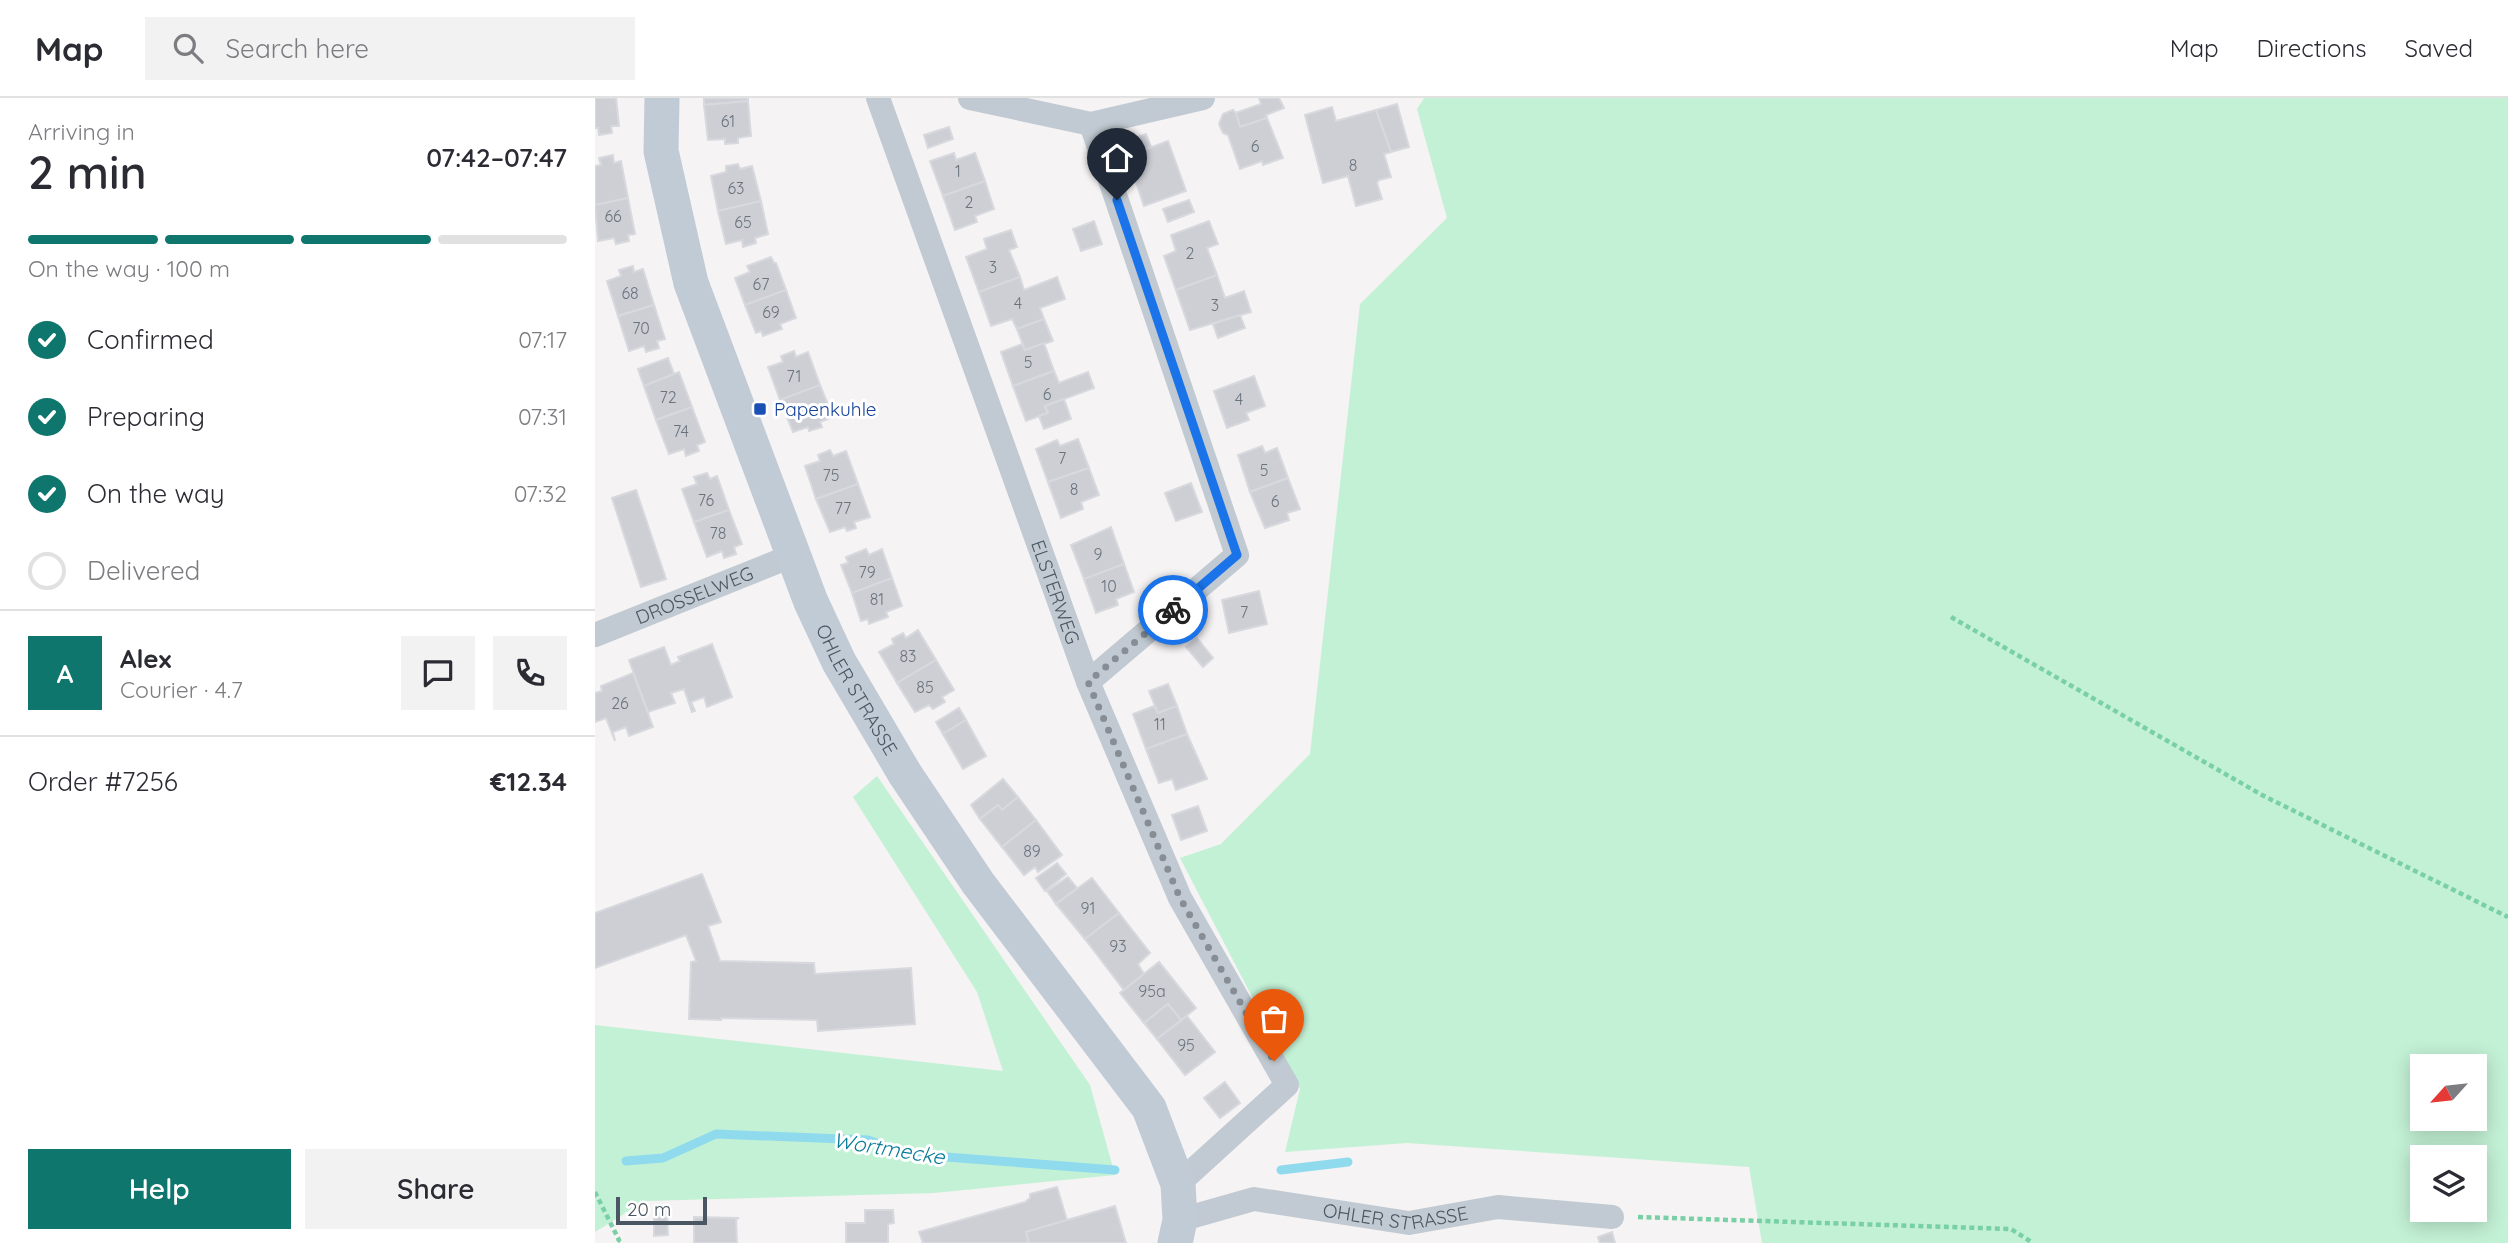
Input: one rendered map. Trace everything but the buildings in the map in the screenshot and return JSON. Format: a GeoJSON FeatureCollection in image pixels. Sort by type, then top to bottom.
{"type":"FeatureCollection","features":[{"type":"Feature","properties":{"kind":"street","name":"OHLER STRASSE"},"geometry":{"type":"LineString","coordinates":[[662,98],[661,151],[691,283],[811,602],[839,662],[905,774],[978,883],[1149,1108],[1178,1184],[1178,1232],[1254,1199],[1409,1223],[1498,1208],[1612,1217]]}},
{"type":"Feature","properties":{"kind":"street","name":"ELSTERWEG"},"geometry":{"type":"LineString","coordinates":[[878,98],[1088,682],[1180,898],[1287,1085],[1178,1184]]}},
{"type":"Feature","properties":{"kind":"street"},"geometry":{"type":"LineString","coordinates":[[970,98],[1091,124],[1203,98]]}},
{"type":"Feature","properties":{"kind":"street"},"geometry":{"type":"LineString","coordinates":[[1088,682],[1237,555],[1091,124]]}},
{"type":"Feature","properties":{"kind":"street","name":"DROSSELWEG"},"geometry":{"type":"LineString","coordinates":[[595,635],[794,555]]}},
{"type":"Feature","properties":{"kind":"path"},"geometry":{"type":"LineString","coordinates":[[1951,617],[2262,795],[2508,916]]}},
{"type":"Feature","properties":{"kind":"path"},"geometry":{"type":"LineString","coordinates":[[595,1192],[619,1240],[616,1243]]}},
{"type":"Feature","properties":{"kind":"path"},"geometry":{"type":"LineString","coordinates":[[1612,1217],[2011,1229],[2033,1243]]}},
{"type":"Feature","properties":{"kind":"green space"},"geometry":{"type":"Polygon","coordinates":[[[1424,98],[2508,98],[2508,1243],[1762,1243],[1749,1167],[1407,1143],[1285,1152],[1300,1089],[1180,858],[1221,844],[1310,754],[1360,304],[1447,218],[1417,109],[1424,98]]]}},
{"type":"Feature","properties":{"kind":"green space"},"geometry":{"type":"Polygon","coordinates":[[[877,776],[1090,1085],[1115,1175],[934,1193],[645,1201],[595,1232],[595,1025],[1003,1071],[977,992],[853,797],[877,776]]]}},
{"type":"Feature","properties":{"kind":"waterway","name":"Wortmecke"},"geometry":{"type":"LineString","coordinates":[[626,1161],[663,1158],[716,1134],[868,1140],[907,1154],[1115,1170]]}},
{"type":"Feature","properties":{"kind":"waterway","name":"Wortmecke"},"geometry":{"type":"LineString","coordinates":[[1281,1170],[1348,1162]]}},
{"type":"Feature","properties":{"kind":"way so far"},"geometry":{"type":"LineString","coordinates":[[1173,610],[1088,682],[1180,898],[1274,1061]]}},
{"type":"Feature","properties":{"kind":"place","name":"Papenkuhle"},"geometry":{"type":"Point","coordinates":[760,409]}},
{"type":"Feature","properties":{"kind":"route"},"geometry":{"type":"LineString","coordinates":[[1117,200],[1237,555],[1173,610]]}}]}
